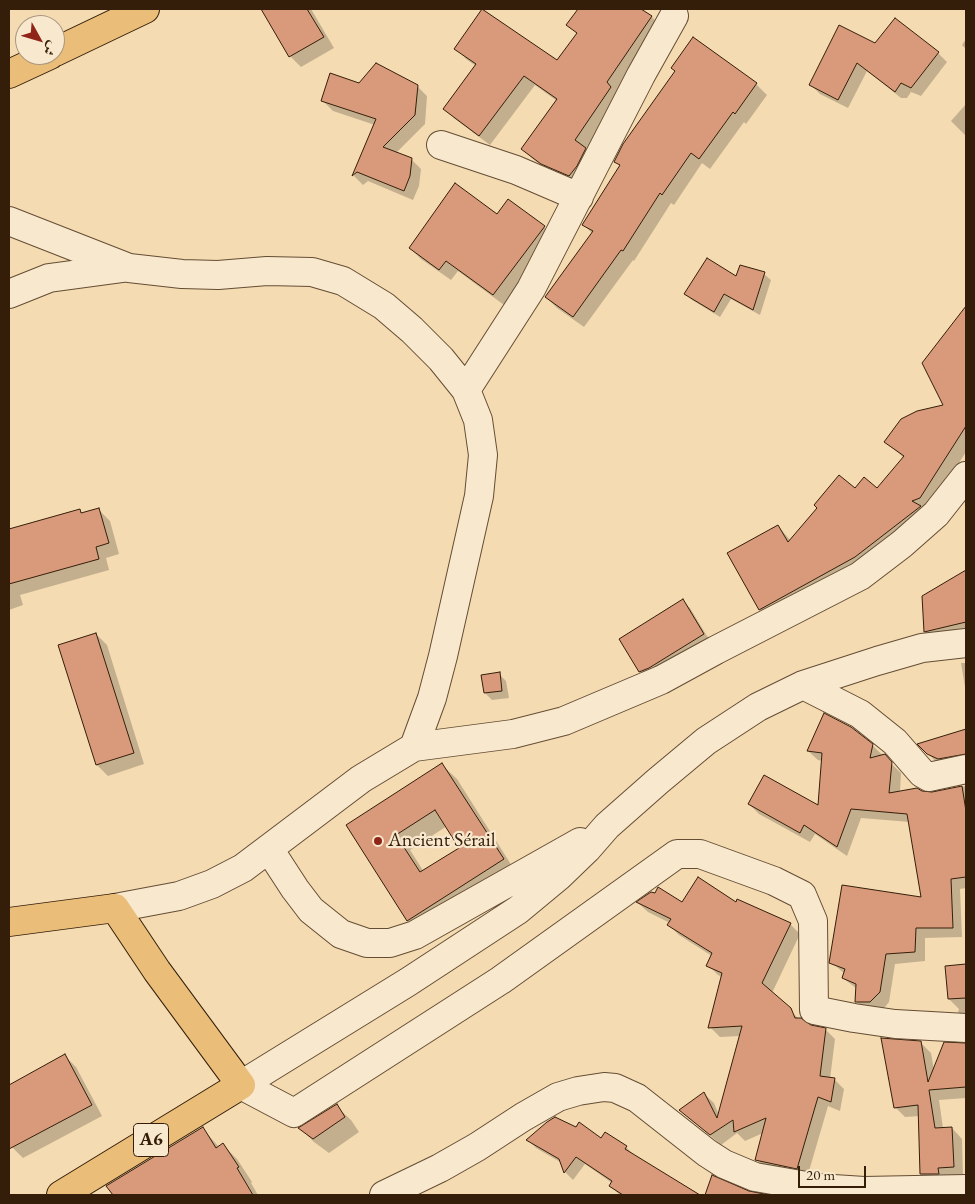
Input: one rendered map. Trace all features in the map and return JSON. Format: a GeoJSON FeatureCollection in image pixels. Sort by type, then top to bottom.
{"type":"FeatureCollection","features":[{"type":"Feature","properties":{"kind":"highway"},"geometry":{"type":"LineString","coordinates":[[65,47],[144,9]]}},
{"type":"Feature","properties":{"kind":"highway"},"geometry":{"type":"LineString","coordinates":[[9,74],[28,65]]}},
{"type":"Feature","properties":{"kind":"highway"},"geometry":{"type":"LineString","coordinates":[[9,922],[115,908],[157,971],[241,1085]]}},
{"type":"Feature","properties":{"kind":"highway","name":"A6"},"geometry":{"type":"LineString","coordinates":[[61,1195],[241,1085]]}},
{"type":"Feature","properties":{"kind":"street"},"geometry":{"type":"LineString","coordinates":[[466,390],[531,289],[649,59],[674,16]]}},
{"type":"Feature","properties":{"kind":"street"},"geometry":{"type":"LineString","coordinates":[[441,145],[516,170],[579,197]]}},
{"type":"Feature","properties":{"kind":"street"},"geometry":{"type":"LineString","coordinates":[[9,222],[129,268]]}},
{"type":"Feature","properties":{"kind":"street"},"geometry":{"type":"LineString","coordinates":[[9,294],[49,278],[129,268],[182,274],[218,275],[267,271],[312,272],[343,281],[384,306],[441,359],[466,390],[478,420],[483,455],[479,496],[443,656],[432,698],[414,748]]}},
{"type":"Feature","properties":{"kind":"street"},"geometry":{"type":"LineString","coordinates":[[115,908],[179,896],[212,884],[242,868],[360,779],[414,748],[514,734],[564,722],[660,680],[860,576],[902,544],[936,514],[966,476]]}},
{"type":"Feature","properties":{"kind":"street"},"geometry":{"type":"LineString","coordinates":[[241,1085],[408,982],[518,910],[566,869],[607,826],[706,742],[758,707],[803,685],[897,655],[922,648],[966,643]]}},
{"type":"Feature","properties":{"kind":"street"},"geometry":{"type":"LineString","coordinates":[[803,685],[860,714],[895,742],[922,773],[929,777],[966,769]]}},
{"type":"Feature","properties":{"kind":"street"},"geometry":{"type":"LineString","coordinates":[[269,849],[294,889],[311,910],[342,934],[367,942],[390,943],[415,935],[607,826]]}},
{"type":"Feature","properties":{"kind":"street"},"geometry":{"type":"LineString","coordinates":[[241,1085],[294,1113],[501,980],[677,854],[700,854],[774,881],[802,895],[813,920],[814,1010],[895,1024],[966,1028]]}},
{"type":"Feature","properties":{"kind":"street"},"geometry":{"type":"LineString","coordinates":[[384,1195],[440,1168],[558,1097],[578,1091],[604,1087],[615,1088],[637,1098],[707,1153],[724,1164],[755,1177],[818,1188],[864,1191],[966,1189]]}},
{"type":"Feature","properties":{"kind":"building"},"geometry":{"type":"Polygon","coordinates":[[[261,9],[307,9],[324,37],[289,57],[261,9]]]}},
{"type":"Feature","properties":{"kind":"building"},"geometry":{"type":"Polygon","coordinates":[[[482,9],[557,60],[577,33],[566,25],[578,9],[641,9],[652,16],[607,82],[611,87],[575,140],[586,148],[577,166],[569,176],[541,164],[521,149],[557,99],[524,76],[479,136],[443,109],[476,64],[454,49],[482,9]]]}},
{"type":"Feature","properties":{"kind":"building"},"geometry":{"type":"Polygon","coordinates":[[[895,18],[939,52],[911,88],[901,83],[895,92],[857,63],[838,100],[809,85],[839,25],[875,43],[895,18]]]}},
{"type":"Feature","properties":{"kind":"building"},"geometry":{"type":"Polygon","coordinates":[[[693,37],[757,83],[699,159],[691,153],[662,195],[660,193],[623,251],[621,250],[573,317],[545,297],[593,231],[582,225],[620,165],[614,162],[623,144],[675,71],[671,68],[693,37]]]}},
{"type":"Feature","properties":{"kind":"building"},"geometry":{"type":"Polygon","coordinates":[[[376,63],[418,85],[415,115],[383,147],[412,158],[410,176],[404,191],[357,172],[352,176],[376,119],[321,101],[330,73],[359,83],[376,63]]]}},
{"type":"Feature","properties":{"kind":"building"},"geometry":{"type":"Polygon","coordinates":[[[455,183],[497,214],[508,199],[545,226],[493,295],[446,261],[439,270],[409,248],[455,183]]]}},
{"type":"Feature","properties":{"kind":"building"},"geometry":{"type":"Polygon","coordinates":[[[707,258],[736,276],[740,265],[765,272],[753,310],[724,294],[714,312],[684,294],[707,258]]]}},
{"type":"Feature","properties":{"kind":"building"},"geometry":{"type":"Polygon","coordinates":[[[966,306],[966,426],[920,498],[912,501],[921,506],[855,557],[759,610],[727,553],[778,525],[788,542],[817,508],[814,505],[839,475],[855,488],[864,477],[877,488],[904,456],[884,442],[901,419],[917,411],[943,405],[922,363],[966,306]]]}},
{"type":"Feature","properties":{"kind":"building"},"geometry":{"type":"Polygon","coordinates":[[[99,508],[109,543],[96,547],[99,559],[9,584],[9,529],[80,509],[81,513],[99,508]]]}},
{"type":"Feature","properties":{"kind":"building"},"geometry":{"type":"Polygon","coordinates":[[[966,570],[966,622],[924,632],[922,596],[966,570]]]}},
{"type":"Feature","properties":{"kind":"building"},"geometry":{"type":"Polygon","coordinates":[[[683,599],[704,634],[649,668],[639,672],[619,639],[683,599]]]}},
{"type":"Feature","properties":{"kind":"building"},"geometry":{"type":"Polygon","coordinates":[[[96,633],[134,753],[96,765],[58,645],[96,633]]]}},
{"type":"Feature","properties":{"kind":"building"},"geometry":{"type":"Polygon","coordinates":[[[500,672],[502,691],[484,693],[481,675],[500,672]]]}},
{"type":"Feature","properties":{"kind":"building"},"geometry":{"type":"Polygon","coordinates":[[[824,713],[851,727],[873,744],[870,758],[885,754],[892,762],[889,793],[917,788],[922,791],[932,792],[962,786],[966,811],[966,877],[951,879],[953,928],[916,928],[915,952],[886,954],[880,992],[870,1002],[855,1002],[856,984],[842,978],[845,969],[829,963],[842,885],[921,897],[907,814],[851,809],[837,847],[804,825],[800,833],[748,804],[764,775],[818,805],[822,753],[807,751],[824,713]]]}},
{"type":"Feature","properties":{"kind":"building"},"geometry":{"type":"Polygon","coordinates":[[[966,729],[966,754],[938,759],[927,754],[917,744],[966,729]]]}},
{"type":"Feature","properties":{"kind":"building","name":"Ancient Sérail"},"geometry":{"type":"Polygon","coordinates":[[[442,763],[504,859],[407,921],[346,825],[442,763]],[[435,810],[396,835],[420,872],[459,848],[435,810]]]}},
{"type":"Feature","properties":{"kind":"building"},"geometry":{"type":"Polygon","coordinates":[[[698,877],[736,902],[737,899],[791,923],[762,983],[791,1008],[795,1018],[801,1018],[811,1025],[826,1028],[820,1076],[835,1078],[831,1102],[818,1097],[797,1169],[755,1160],[766,1118],[734,1132],[733,1120],[710,1135],[679,1110],[704,1092],[717,1118],[742,1026],[708,1028],[722,973],[706,966],[712,953],[667,925],[671,919],[636,902],[651,892],[655,893],[658,887],[682,902],[698,877]]]}},
{"type":"Feature","properties":{"kind":"building"},"geometry":{"type":"Polygon","coordinates":[[[966,964],[966,998],[948,999],[945,966],[966,964]]]}},
{"type":"Feature","properties":{"kind":"building"},"geometry":{"type":"Polygon","coordinates":[[[881,1038],[921,1041],[928,1082],[944,1042],[966,1043],[966,1087],[929,1090],[935,1128],[952,1127],[954,1167],[938,1168],[939,1174],[920,1174],[918,1105],[894,1108],[881,1038]]]}},
{"type":"Feature","properties":{"kind":"building"},"geometry":{"type":"Polygon","coordinates":[[[65,1054],[92,1105],[9,1149],[9,1085],[65,1054]]]}},
{"type":"Feature","properties":{"kind":"building"},"geometry":{"type":"Polygon","coordinates":[[[337,1104],[345,1117],[313,1139],[298,1128],[337,1104]]]}},
{"type":"Feature","properties":{"kind":"building"},"geometry":{"type":"Polygon","coordinates":[[[555,1117],[576,1127],[579,1122],[601,1138],[605,1132],[627,1146],[625,1149],[700,1195],[623,1195],[609,1186],[612,1181],[576,1157],[564,1173],[559,1159],[526,1140],[555,1117]]]}},
{"type":"Feature","properties":{"kind":"building"},"geometry":{"type":"Polygon","coordinates":[[[203,1127],[216,1148],[223,1143],[239,1167],[237,1168],[253,1195],[113,1195],[106,1186],[203,1127]]]}},
{"type":"Feature","properties":{"kind":"building"},"geometry":{"type":"Polygon","coordinates":[[[712,1175],[749,1191],[769,1195],[705,1195],[712,1175]]]}},
{"type":"Feature","properties":{"kind":"place","name":"Ancient Sérail"},"geometry":{"type":"Point","coordinates":[378,841]}}]}
